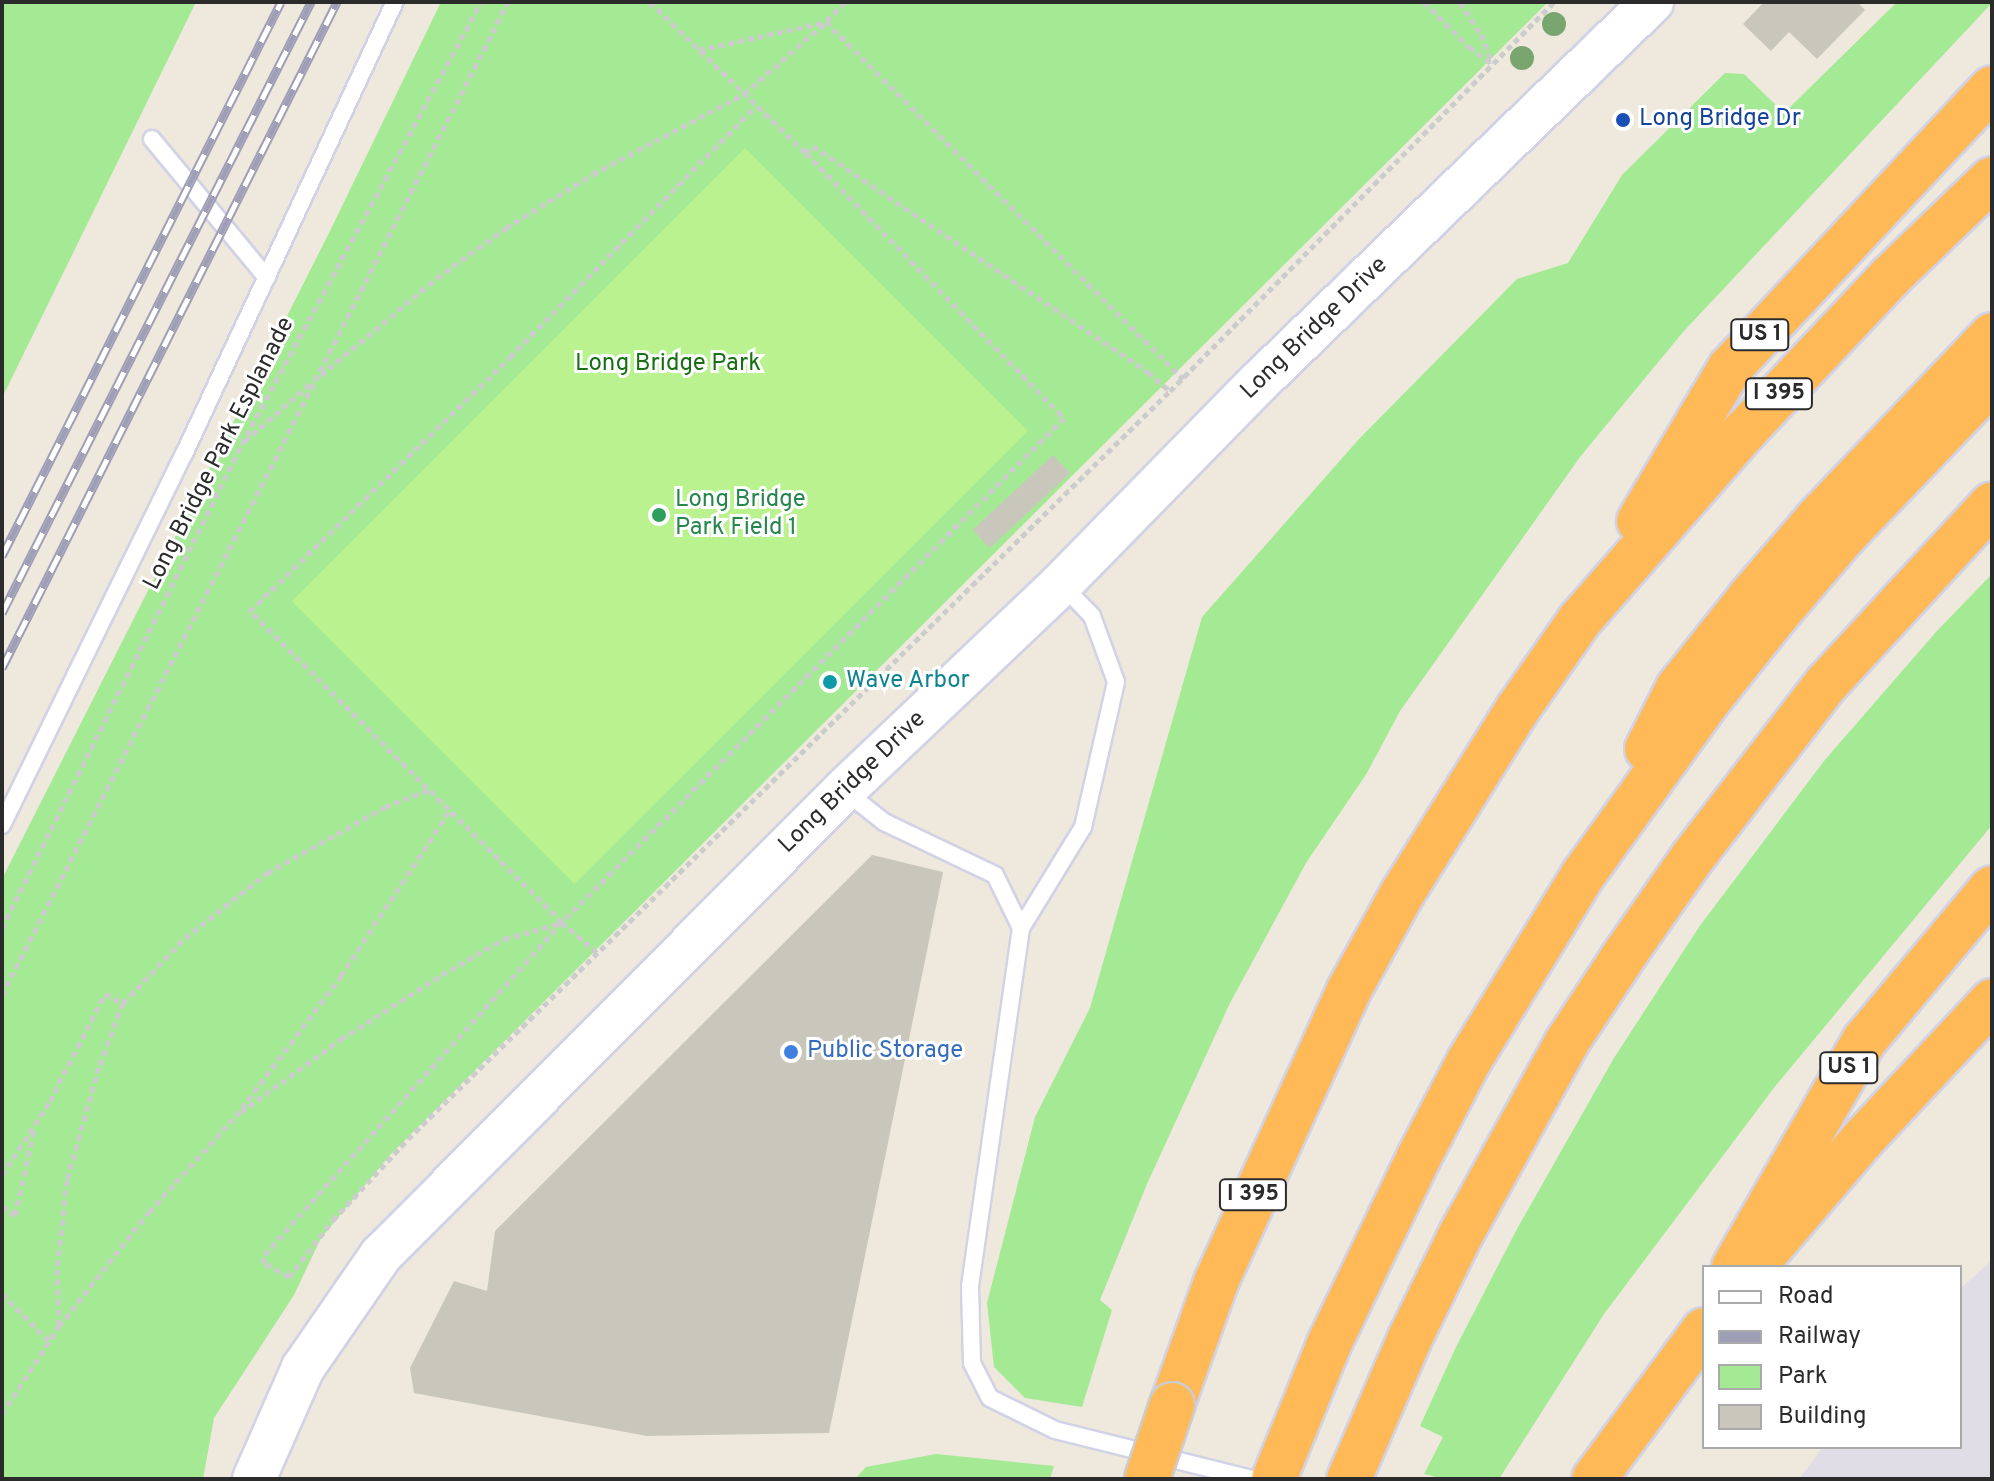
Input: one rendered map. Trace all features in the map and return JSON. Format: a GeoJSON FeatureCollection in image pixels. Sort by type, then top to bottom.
{"type":"FeatureCollection","features":[{"type":"Feature","properties":{"kind":"highway","name":"US 1"},"geometry":{"type":"LineString","coordinates":[[1579,621],[1730,368],[1992,88]]}},
{"type":"Feature","properties":{"kind":"highway","name":"I 395"},"geometry":{"type":"LineString","coordinates":[[1147,1479],[1222,1268],[1349,990],[1457,803],[1579,621],[1819,352],[1992,179]]}},
{"type":"Feature","properties":{"kind":"highway"},"geometry":{"type":"LineString","coordinates":[[1583,875],[1678,688],[1817,519],[1992,335]]}},
{"type":"Feature","properties":{"kind":"highway"},"geometry":{"type":"LineString","coordinates":[[1274,1479],[1291,1432],[1374,1248],[1469,1061],[1583,875],[1708,701],[1775,617],[1844,536],[1992,381]]}},
{"type":"Feature","properties":{"kind":"highway"},"geometry":{"type":"LineString","coordinates":[[1354,1466],[1468,1221],[1567,1042],[1625,954],[1692,858],[1827,683],[1992,504]]}},
{"type":"Feature","properties":{"kind":"highway","name":"US 1"},"geometry":{"type":"LineString","coordinates":[[1735,1265],[1864,1041],[1992,888]]}},
{"type":"Feature","properties":{"kind":"highway"},"geometry":{"type":"LineString","coordinates":[[1756,1265],[1863,1139],[1992,1001]]}},
{"type":"Feature","properties":{"kind":"highway"},"geometry":{"type":"LineString","coordinates":[[1594,1479],[1691,1346],[1702,1322]]}},
{"type":"Feature","properties":{"kind":"street","name":"Long Bridge Drive"},"geometry":{"type":"LineString","coordinates":[[254,1479],[303,1368],[381,1255],[844,790],[1061,584],[1259,382],[1652,2]]}},
{"type":"Feature","properties":{"kind":"lane"},"geometry":{"type":"LineString","coordinates":[[2,825],[267,278],[395,2]]}},
{"type":"Feature","properties":{"kind":"lane"},"geometry":{"type":"LineString","coordinates":[[152,139],[267,278]]}},
{"type":"Feature","properties":{"kind":"lane"},"geometry":{"type":"LineString","coordinates":[[1061,584],[1092,616],[1116,682],[1083,827],[1021,928],[970,1286],[972,1363],[990,1398],[1055,1430],[1252,1479]]}},
{"type":"Feature","properties":{"kind":"lane"},"geometry":{"type":"LineString","coordinates":[[844,790],[884,822],[995,875],[1021,928]]}},
{"type":"Feature","properties":{"kind":"path","name":"Long Bridge Park Esplanade"},"geometry":{"type":"LineString","coordinates":[[2,928],[242,444],[481,2]]}},
{"type":"Feature","properties":{"kind":"path"},"geometry":{"type":"LineString","coordinates":[[2,995],[508,2]]}},
{"type":"Feature","properties":{"kind":"path"},"geometry":{"type":"LineString","coordinates":[[650,2],[806,153],[1064,418],[562,922],[262,1258],[266,1264],[289,1277],[333,1220],[408,1139],[1183,379],[1554,2]]}},
{"type":"Feature","properties":{"kind":"path"},"geometry":{"type":"LineString","coordinates":[[242,444],[437,278],[506,228],[593,174],[744,94],[845,2]]}},
{"type":"Feature","properties":{"kind":"path"},"geometry":{"type":"LineString","coordinates":[[1424,2],[1469,47],[1492,64]]}},
{"type":"Feature","properties":{"kind":"path"},"geometry":{"type":"LineString","coordinates":[[1460,2],[1481,34],[1492,64]]}},
{"type":"Feature","properties":{"kind":"path"},"geometry":{"type":"LineString","coordinates":[[699,50],[826,22]]}},
{"type":"Feature","properties":{"kind":"path"},"geometry":{"type":"LineString","coordinates":[[826,22],[1183,379]]}},
{"type":"Feature","properties":{"kind":"path"},"geometry":{"type":"LineString","coordinates":[[597,953],[428,790],[250,611],[510,357],[756,106]]}},
{"type":"Feature","properties":{"kind":"path"},"geometry":{"type":"LineString","coordinates":[[806,153],[813,146],[1148,372],[1170,391]]}},
{"type":"Feature","properties":{"kind":"path"},"geometry":{"type":"LineString","coordinates":[[59,1326],[57,1269],[67,1180],[99,1067],[123,1003],[185,938],[267,873],[385,807],[428,790]]}},
{"type":"Feature","properties":{"kind":"path"},"geometry":{"type":"LineString","coordinates":[[2,1414],[59,1326],[149,1212],[236,1116],[341,976],[450,810]]}},
{"type":"Feature","properties":{"kind":"path"},"geometry":{"type":"LineString","coordinates":[[236,1116],[341,1039],[442,975],[504,939],[562,922]]}},
{"type":"Feature","properties":{"kind":"path"},"geometry":{"type":"LineString","coordinates":[[2,1175],[36,1122],[105,994],[123,1003]]}},
{"type":"Feature","properties":{"kind":"path"},"geometry":{"type":"LineString","coordinates":[[2,1206],[15,1215],[36,1122]]}},
{"type":"Feature","properties":{"kind":"path"},"geometry":{"type":"LineString","coordinates":[[2,1294],[49,1341]]}},
{"type":"Feature","properties":{"kind":"shaded area"},"geometry":{"type":"Polygon","coordinates":[[[1992,1260],[1992,1479],[1799,1479],[1822,1449],[1962,1449],[1962,1287],[1992,1260]]]}},
{"type":"Feature","properties":{"kind":"green space"},"geometry":{"type":"Polygon","coordinates":[[[2,2],[196,2],[2,398],[2,2]]]}},
{"type":"Feature","properties":{"kind":"green space","name":"Long Bridge Park"},"geometry":{"type":"Polygon","coordinates":[[[441,2],[1548,2],[390,1155],[321,1238],[294,1295],[214,1418],[203,1479],[2,1479],[2,879],[329,233],[441,2]]]}},
{"type":"Feature","properties":{"kind":"green space"},"geometry":{"type":"Polygon","coordinates":[[[1897,2],[1992,3],[1683,332],[1580,457],[1400,711],[1367,773],[1306,863],[1230,1003],[1147,1184],[1100,1300],[1112,1310],[1082,1407],[1025,1398],[994,1367],[987,1303],[1035,1117],[1090,1008],[1202,617],[1359,439],[1517,279],[1568,263],[1622,175],[1725,73],[1744,74],[1784,113],[1897,2]]]}},
{"type":"Feature","properties":{"kind":"green space","name":"Long Bridge Park Field 1"},"geometry":{"type":"Polygon","coordinates":[[[745,148],[1028,431],[575,884],[292,601],[745,148]]]}},
{"type":"Feature","properties":{"kind":"green space"},"geometry":{"type":"Polygon","coordinates":[[[1992,574],[1992,825],[1773,1089],[1604,1314],[1499,1479],[1444,1479],[1424,1474],[1443,1437],[1420,1426],[1456,1347],[1518,1227],[1614,1058],[1699,927],[1824,761],[1936,632],[1992,574]]]}},
{"type":"Feature","properties":{"kind":"green space"},"geometry":{"type":"Polygon","coordinates":[[[936,1454],[1054,1466],[1050,1479],[855,1479],[866,1467],[936,1454]]]}},
{"type":"Feature","properties":{"kind":"building"},"geometry":{"type":"Polygon","coordinates":[[[1764,2],[1857,2],[1865,10],[1817,59],[1789,32],[1771,51],[1743,24],[1764,2]]]}},
{"type":"Feature","properties":{"kind":"building"},"geometry":{"type":"Polygon","coordinates":[[[1053,455],[1070,473],[990,548],[973,530],[1053,455]]]}},
{"type":"Feature","properties":{"kind":"building","name":"Public Storage"},"geometry":{"type":"Polygon","coordinates":[[[872,855],[943,872],[829,1433],[647,1436],[414,1393],[410,1368],[454,1281],[487,1291],[495,1231],[872,855]]]}},
{"type":"Feature","properties":{"kind":"railway"},"geometry":{"type":"LineString","coordinates":[[2,556],[281,2]]}},
{"type":"Feature","properties":{"kind":"railway"},"geometry":{"type":"LineString","coordinates":[[2,613],[311,2]]}},
{"type":"Feature","properties":{"kind":"railway"},"geometry":{"type":"LineString","coordinates":[[2,668],[337,2]]}},
{"type":"Feature","properties":{"kind":"place","name":"Long Bridge Dr"},"geometry":{"type":"Point","coordinates":[1623,120]}},
{"type":"Feature","properties":{"kind":"place","name":"Long Bridge Park Field 1"},"geometry":{"type":"Point","coordinates":[659,515]}},
{"type":"Feature","properties":{"kind":"place","name":"Wave Arbor"},"geometry":{"type":"Point","coordinates":[830,682]}},
{"type":"Feature","properties":{"kind":"place","name":"Public Storage"},"geometry":{"type":"Point","coordinates":[791,1052]}}]}
